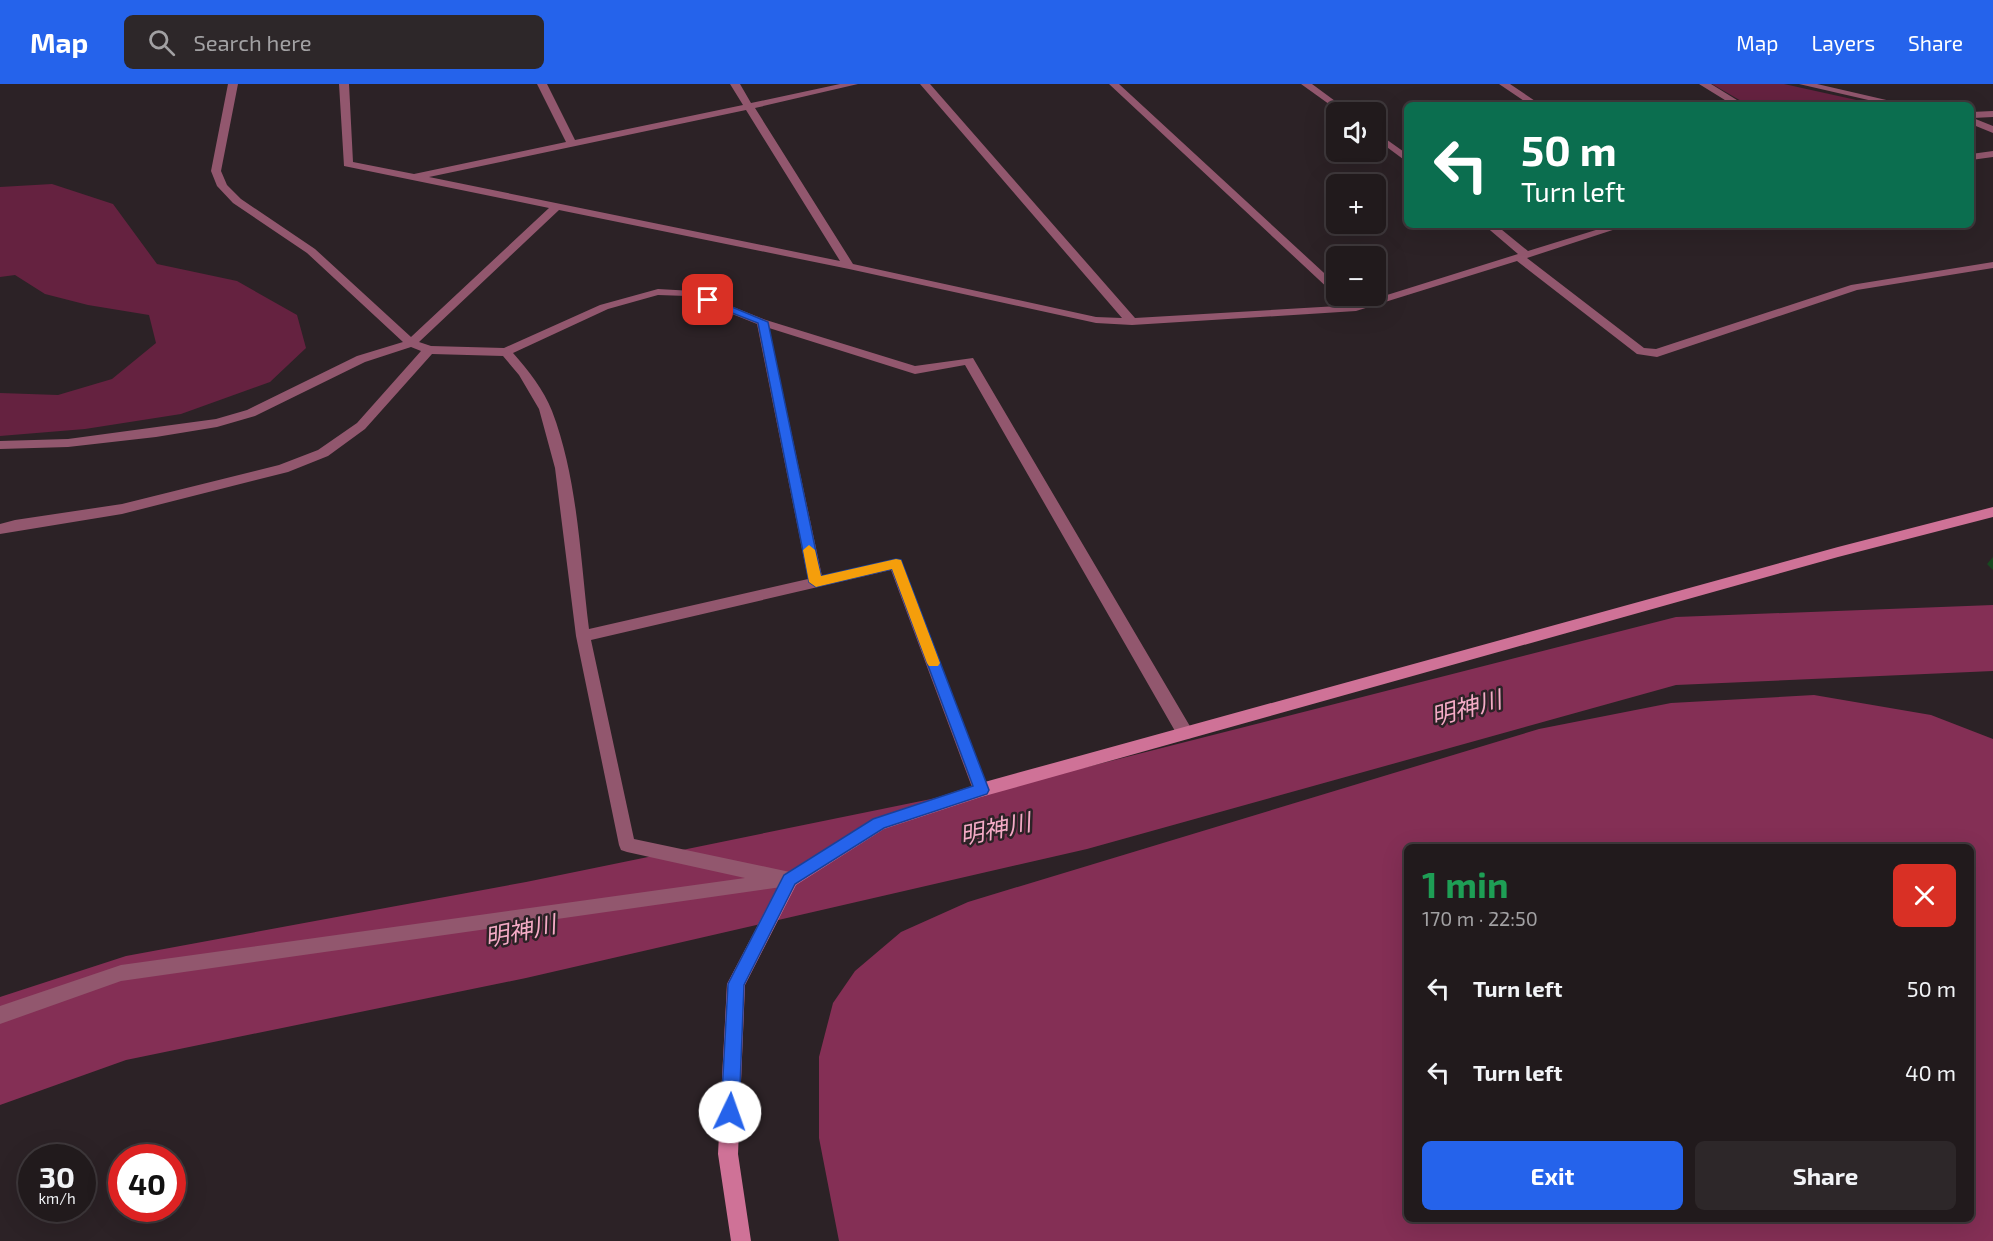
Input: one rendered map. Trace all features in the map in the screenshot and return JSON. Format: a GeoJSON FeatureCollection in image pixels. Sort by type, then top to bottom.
{"type":"FeatureCollection","features":[{"type":"Feature","properties":{"kind":"street"},"geometry":{"type":"LineString","coordinates":[[233,84],[216,171],[222,186],[237,201],[311,251],[411,343],[429,350],[506,352],[604,307],[658,292],[689,293],[762,322],[915,370],[969,361],[1185,733]]}},
{"type":"Feature","properties":{"kind":"street"},"geometry":{"type":"LineString","coordinates":[[344,84],[348,164],[555,208],[849,266],[1096,320],[1132,322],[1356,308],[1613,228]]}},
{"type":"Feature","properties":{"kind":"street"},"geometry":{"type":"LineString","coordinates":[[542,84],[571,143]]}},
{"type":"Feature","properties":{"kind":"street"},"geometry":{"type":"LineString","coordinates":[[735,84],[849,266]]}},
{"type":"Feature","properties":{"kind":"street"},"geometry":{"type":"LineString","coordinates":[[411,178],[853,84]]}},
{"type":"Feature","properties":{"kind":"street"},"geometry":{"type":"LineString","coordinates":[[925,84],[1132,322]]}},
{"type":"Feature","properties":{"kind":"street"},"geometry":{"type":"LineString","coordinates":[[1114,84],[1326,281]]}},
{"type":"Feature","properties":{"kind":"street"},"geometry":{"type":"LineString","coordinates":[[1306,84],[1331,102]]}},
{"type":"Feature","properties":{"kind":"street"},"geometry":{"type":"LineString","coordinates":[[1504,84],[1531,102]]}},
{"type":"Feature","properties":{"kind":"street"},"geometry":{"type":"LineString","coordinates":[[1704,84],[1735,102]]}},
{"type":"Feature","properties":{"kind":"street"},"geometry":{"type":"LineString","coordinates":[[1804,84],[1889,102]]}},
{"type":"Feature","properties":{"kind":"street"},"geometry":{"type":"LineString","coordinates":[[1974,115],[1993,114]]}},
{"type":"Feature","properties":{"kind":"street"},"geometry":{"type":"LineString","coordinates":[[1974,121],[1993,130]]}},
{"type":"Feature","properties":{"kind":"street"},"geometry":{"type":"LineString","coordinates":[[1386,143],[1404,157]]}},
{"type":"Feature","properties":{"kind":"street"},"geometry":{"type":"LineString","coordinates":[[1974,157],[1993,154]]}},
{"type":"Feature","properties":{"kind":"street"},"geometry":{"type":"LineString","coordinates":[[0,445],[68,443],[217,423],[251,413],[324,375],[361,359],[411,343],[555,208]]}},
{"type":"Feature","properties":{"kind":"street"},"geometry":{"type":"LineString","coordinates":[[1492,228],[1522,256],[1641,351],[1657,353],[1855,287],[1993,265]]}},
{"type":"Feature","properties":{"kind":"street"},"geometry":{"type":"LineString","coordinates":[[762,322],[816,582]]}},
{"type":"Feature","properties":{"kind":"street"},"geometry":{"type":"LineString","coordinates":[[0,529],[122,509],[283,469],[323,453],[361,426],[429,350]]}},
{"type":"Feature","properties":{"kind":"street"},"geometry":{"type":"LineString","coordinates":[[506,352],[524,373],[545,409],[562,468],[584,636],[627,845],[790,879]]}},
{"type":"Feature","properties":{"kind":"street"},"geometry":{"type":"LineString","coordinates":[[0,1015],[121,973],[790,879],[879,824],[981,790],[1838,552],[1993,512]]}},
{"type":"Feature","properties":{"kind":"street"},"geometry":{"type":"LineString","coordinates":[[584,636],[896,564],[981,790]]}},
{"type":"Feature","properties":{"kind":"street"},"geometry":{"type":"LineString","coordinates":[[741,1241],[728,1154],[736,984],[790,879]]}},
{"type":"Feature","properties":{"kind":"shaded area"},"geometry":{"type":"Polygon","coordinates":[[[1712,84],[1784,84],[1865,102],[1743,102],[1712,84]]]}},
{"type":"Feature","properties":{"kind":"shaded area"},"geometry":{"type":"Polygon","coordinates":[[[52,184],[113,204],[157,264],[237,281],[297,315],[306,348],[270,382],[181,414],[85,429],[0,436],[0,393],[58,395],[112,379],[156,343],[149,315],[88,305],[45,294],[15,275],[0,277],[0,187],[52,184]]]}},
{"type":"Feature","properties":{"kind":"shaded area"},"geometry":{"type":"Polygon","coordinates":[[[1814,695],[1931,715],[1993,739],[1993,1241],[839,1241],[819,1138],[819,1057],[833,1003],[855,971],[901,932],[968,902],[1539,729],[1671,703],[1814,695]]]}},
{"type":"Feature","properties":{"kind":"waterway","name":"明神川"},"geometry":{"type":"LineString","coordinates":[[0,1051],[126,1008],[526,930],[1087,808],[1676,651],[1993,638]]}},
{"type":"Feature","properties":{"kind":"slow traffic"},"geometry":{"type":"LineString","coordinates":[[809,550],[816,582],[896,564],[933,663]]}},
{"type":"Feature","properties":{"kind":"route"},"geometry":{"type":"LineString","coordinates":[[708,300],[762,322],[816,582],[896,564],[981,790],[879,824],[790,879],[736,984],[730,1112]]}}]}
